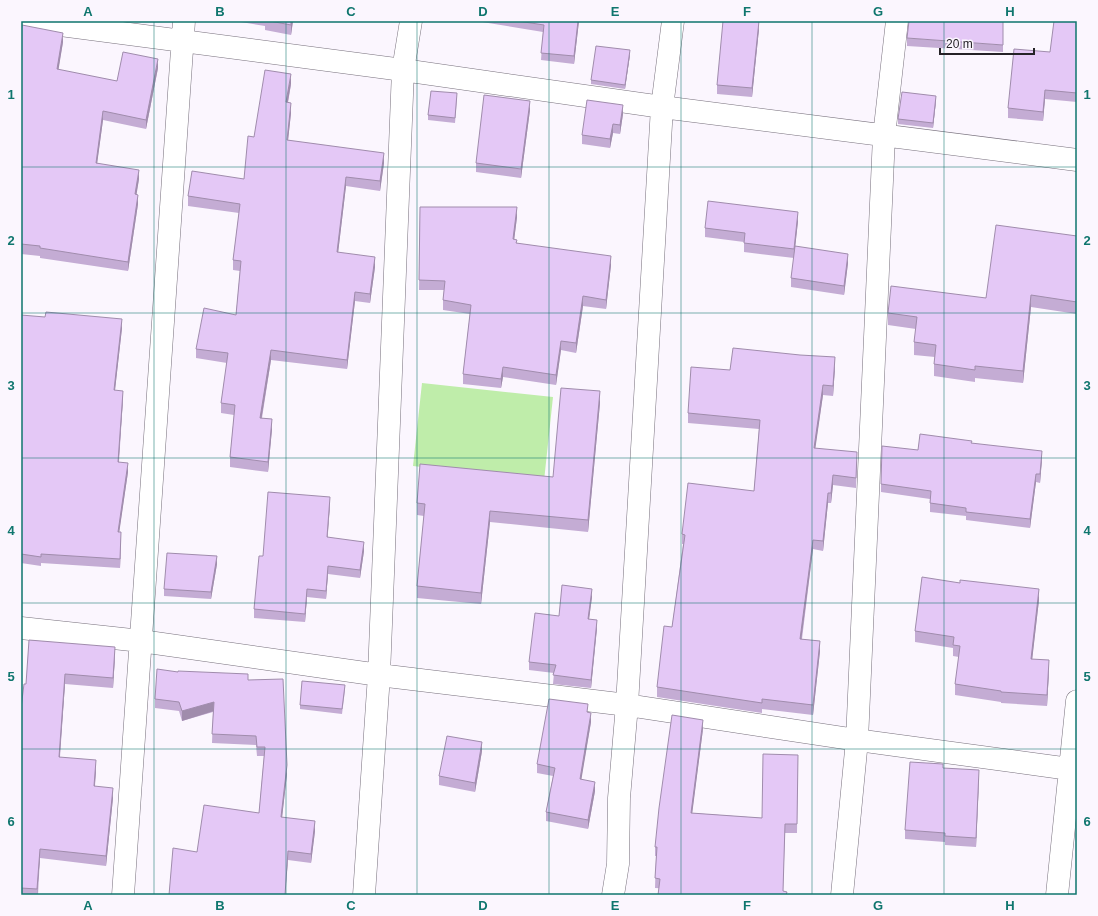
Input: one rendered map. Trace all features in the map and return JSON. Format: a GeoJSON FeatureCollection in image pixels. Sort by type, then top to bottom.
{"type":"FeatureCollection","features":[{"type":"Feature","properties":{"kind":"street"},"geometry":{"type":"LineString","coordinates":[[30,21],[183,31],[403,70],[662,107],[1077,160]]}},
{"type":"Feature","properties":{"kind":"street"},"geometry":{"type":"LineString","coordinates":[[364,895],[379,675],[403,70],[411,21]]}},
{"type":"Feature","properties":{"kind":"street"},"geometry":{"type":"LineString","coordinates":[[613,895],[618,864],[619,798],[627,705],[662,107],[673,21]]}},
{"type":"Feature","properties":{"kind":"street"},"geometry":{"type":"LineString","coordinates":[[842,895],[857,740],[884,136],[896,21]]}},
{"type":"Feature","properties":{"kind":"street"},"geometry":{"type":"LineString","coordinates":[[123,895],[183,31]]}},
{"type":"Feature","properties":{"kind":"street"},"geometry":{"type":"LineString","coordinates":[[21,628],[141,641],[379,675],[627,705],[857,740],[1074,770]]}},
{"type":"Feature","properties":{"kind":"street"},"geometry":{"type":"LineString","coordinates":[[1057,895],[1074,770],[1077,701]]}},
{"type":"Feature","properties":{"kind":"green space"},"geometry":{"type":"Polygon","coordinates":[[[422,383],[553,397],[544,481],[413,466],[422,383]]]}},
{"type":"Feature","properties":{"kind":"building"},"geometry":{"type":"Polygon","coordinates":[[[270,21],[291,21],[291,25],[270,21]]]}},
{"type":"Feature","properties":{"kind":"building"},"geometry":{"type":"Polygon","coordinates":[[[518,21],[578,21],[574,56],[541,53],[544,25],[518,21]]]}},
{"type":"Feature","properties":{"kind":"building"},"geometry":{"type":"Polygon","coordinates":[[[723,21],[759,21],[752,88],[717,85],[723,21]]]}},
{"type":"Feature","properties":{"kind":"building"},"geometry":{"type":"Polygon","coordinates":[[[909,21],[1003,21],[1003,45],[907,38],[909,21]]]}},
{"type":"Feature","properties":{"kind":"building"},"geometry":{"type":"Polygon","coordinates":[[[1054,21],[1077,21],[1077,93],[1045,90],[1043,112],[1008,108],[1014,49],[1050,52],[1054,21]]]}},
{"type":"Feature","properties":{"kind":"building"},"geometry":{"type":"Polygon","coordinates":[[[22,25],[63,33],[57,69],[117,81],[123,52],[158,59],[146,120],[103,111],[96,163],[139,170],[135,194],[138,195],[128,262],[21,244],[22,25]]]}},
{"type":"Feature","properties":{"kind":"building"},"geometry":{"type":"Polygon","coordinates":[[[596,46],[630,50],[625,85],[591,80],[596,46]]]}},
{"type":"Feature","properties":{"kind":"building"},"geometry":{"type":"Polygon","coordinates":[[[265,70],[291,74],[286,102],[291,103],[287,140],[384,153],[380,181],[346,177],[337,252],[375,257],[370,294],[355,292],[347,360],[271,350],[260,418],[272,419],[268,462],[230,457],[235,405],[221,403],[228,353],[196,349],[204,308],[236,315],[241,261],[233,260],[240,204],[188,196],[192,171],[244,179],[248,136],[254,137],[265,70]]]}},
{"type":"Feature","properties":{"kind":"building"},"geometry":{"type":"Polygon","coordinates":[[[431,91],[457,93],[455,118],[428,115],[431,91]]]}},
{"type":"Feature","properties":{"kind":"building"},"geometry":{"type":"Polygon","coordinates":[[[902,92],[936,96],[933,123],[898,119],[902,92]]]}},
{"type":"Feature","properties":{"kind":"building"},"geometry":{"type":"Polygon","coordinates":[[[484,95],[530,101],[521,169],[476,163],[484,95]]]}},
{"type":"Feature","properties":{"kind":"building"},"geometry":{"type":"Polygon","coordinates":[[[587,100],[623,105],[620,125],[613,124],[610,139],[582,135],[587,100]]]}},
{"type":"Feature","properties":{"kind":"building"},"geometry":{"type":"Polygon","coordinates":[[[708,201],[798,212],[794,249],[744,243],[745,233],[705,228],[708,201]]]}},
{"type":"Feature","properties":{"kind":"building"},"geometry":{"type":"Polygon","coordinates":[[[420,207],[517,207],[513,239],[517,240],[516,243],[611,256],[606,300],[583,296],[576,343],[561,341],[556,375],[503,367],[501,379],[463,374],[471,305],[443,300],[445,281],[419,280],[420,207]]]}},
{"type":"Feature","properties":{"kind":"building"},"geometry":{"type":"Polygon","coordinates":[[[996,225],[1077,236],[1077,302],[1031,295],[1023,371],[975,366],[975,370],[934,364],[936,345],[914,342],[917,317],[888,313],[891,286],[986,298],[996,225]]]}},
{"type":"Feature","properties":{"kind":"building"},"geometry":{"type":"Polygon","coordinates":[[[795,246],[848,254],[844,286],[791,278],[795,246]]]}},
{"type":"Feature","properties":{"kind":"building"},"geometry":{"type":"Polygon","coordinates":[[[46,312],[122,319],[114,390],[123,391],[118,462],[128,463],[118,532],[121,532],[120,559],[41,554],[41,557],[21,554],[21,315],[45,317],[46,312]]]}},
{"type":"Feature","properties":{"kind":"building"},"geometry":{"type":"Polygon","coordinates":[[[733,348],[835,357],[833,386],[823,385],[814,448],[857,452],[856,478],[833,475],[831,493],[828,493],[823,541],[813,540],[800,639],[820,641],[813,705],[762,699],[762,703],[657,687],[664,626],[672,627],[685,535],[682,534],[688,483],[754,491],[760,420],[688,413],[691,367],[730,370],[733,348]]]}},
{"type":"Feature","properties":{"kind":"building"},"geometry":{"type":"Polygon","coordinates":[[[561,388],[600,391],[588,520],[490,511],[481,593],[417,586],[425,504],[417,503],[420,464],[553,477],[561,388]]]}},
{"type":"Feature","properties":{"kind":"building"},"geometry":{"type":"Polygon","coordinates":[[[920,434],[972,441],[971,443],[1042,451],[1040,474],[1036,474],[1030,519],[966,512],[966,508],[930,503],[931,491],[881,484],[882,446],[918,450],[920,434]]]}},
{"type":"Feature","properties":{"kind":"building"},"geometry":{"type":"Polygon","coordinates":[[[268,492],[330,497],[327,537],[364,542],[360,570],[328,566],[326,591],[307,589],[305,614],[254,609],[259,556],[263,556],[268,492]]]}},
{"type":"Feature","properties":{"kind":"building"},"geometry":{"type":"Polygon","coordinates":[[[167,553],[217,556],[211,592],[164,589],[167,553]]]}},
{"type":"Feature","properties":{"kind":"building"},"geometry":{"type":"Polygon","coordinates":[[[922,577],[960,583],[960,580],[1039,589],[1031,659],[1049,660],[1047,695],[1001,692],[955,684],[960,646],[953,645],[954,637],[915,631],[922,577]]]}},
{"type":"Feature","properties":{"kind":"building"},"geometry":{"type":"Polygon","coordinates":[[[562,585],[592,589],[588,619],[597,620],[591,680],[553,675],[556,665],[529,662],[535,613],[559,616],[562,585]]]}},
{"type":"Feature","properties":{"kind":"building"},"geometry":{"type":"Polygon","coordinates":[[[29,640],[115,647],[113,678],[65,674],[59,757],[96,760],[94,786],[113,788],[106,856],[40,849],[37,889],[21,888],[21,708],[24,684],[26,684],[29,640]]]}},
{"type":"Feature","properties":{"kind":"building"},"geometry":{"type":"Polygon","coordinates":[[[157,669],[178,672],[248,674],[248,680],[283,679],[287,765],[281,817],[315,821],[311,854],[288,851],[285,895],[169,895],[173,848],[197,852],[204,805],[259,813],[265,747],[257,747],[256,736],[212,734],[214,702],[182,711],[179,702],[155,699],[157,669]]]}},
{"type":"Feature","properties":{"kind":"building"},"geometry":{"type":"Polygon","coordinates":[[[302,681],[345,685],[342,709],[300,705],[302,681]]]}},
{"type":"Feature","properties":{"kind":"building"},"geometry":{"type":"Polygon","coordinates":[[[549,699],[588,704],[587,712],[591,713],[580,779],[595,782],[588,820],[546,812],[555,768],[537,764],[549,699]]]}},
{"type":"Feature","properties":{"kind":"building"},"geometry":{"type":"Polygon","coordinates":[[[672,715],[703,720],[691,813],[762,818],[763,754],[798,755],[797,824],[785,824],[783,891],[787,892],[786,895],[658,895],[660,879],[655,878],[657,847],[655,847],[672,715]]]}},
{"type":"Feature","properties":{"kind":"building"},"geometry":{"type":"Polygon","coordinates":[[[447,736],[482,742],[475,783],[439,776],[447,736]]]}},
{"type":"Feature","properties":{"kind":"building"},"geometry":{"type":"Polygon","coordinates":[[[910,762],[943,764],[943,768],[979,770],[976,838],[945,836],[945,833],[905,830],[910,762]]]}}]}
